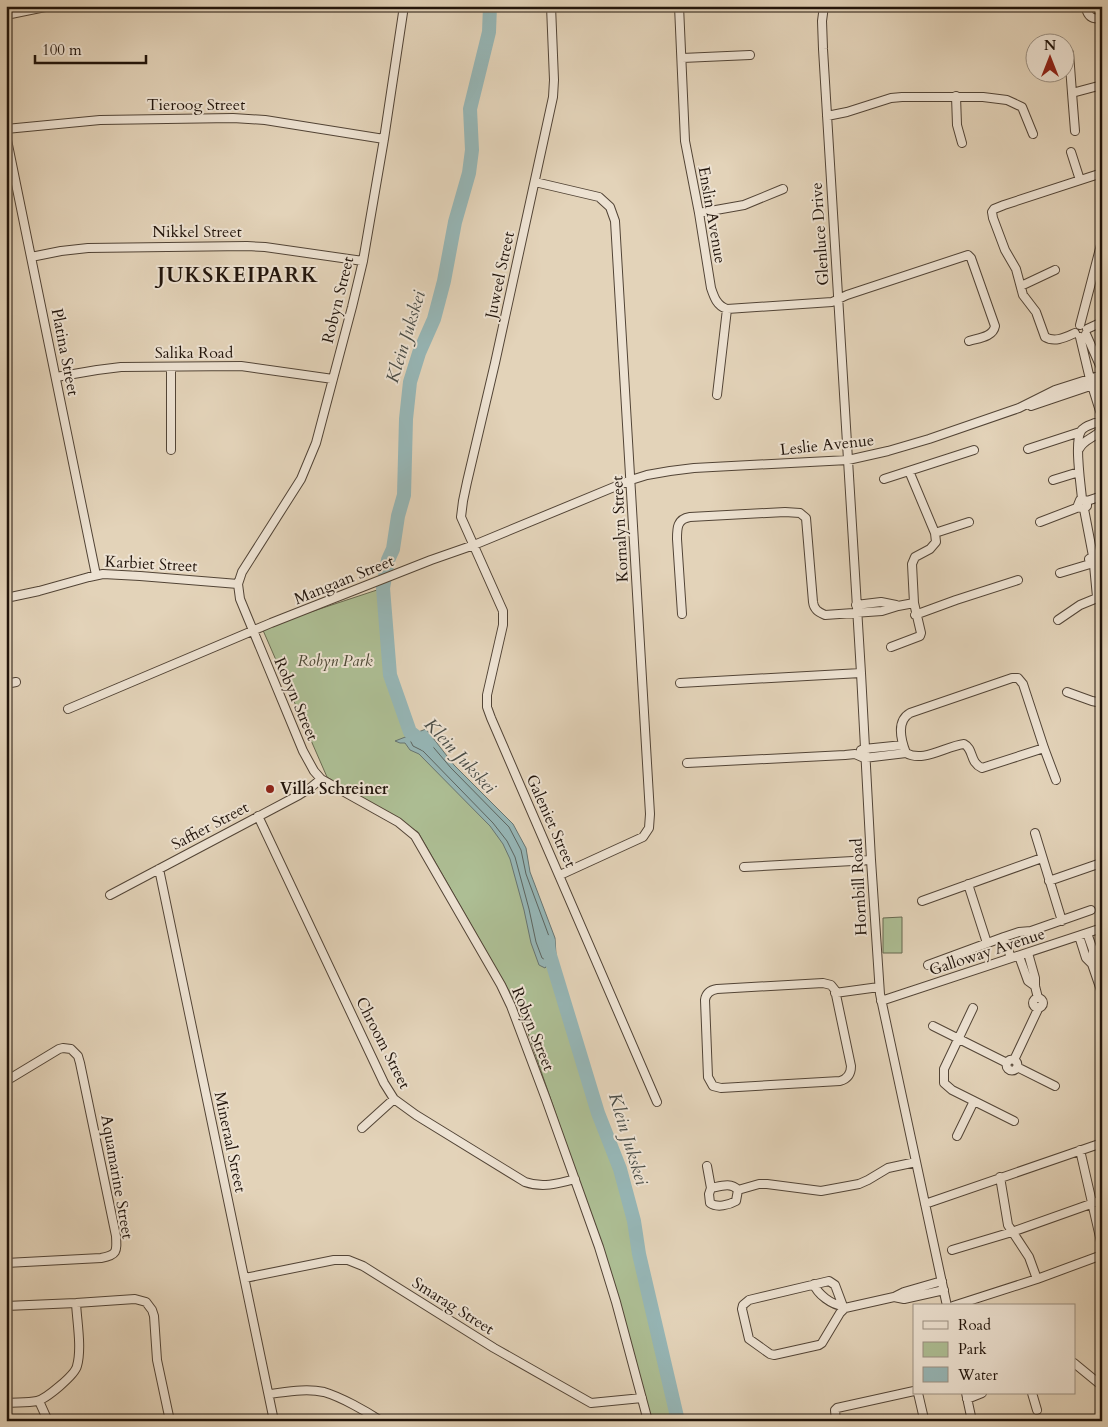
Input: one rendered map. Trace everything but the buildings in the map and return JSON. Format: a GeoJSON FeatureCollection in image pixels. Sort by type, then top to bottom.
{"type":"FeatureCollection","features":[{"type":"Feature","properties":{"kind":"street"},"geometry":{"type":"LineString","coordinates":[[6,15],[50,6]]}},
{"type":"Feature","properties":{"kind":"street","name":"Robyn Street"},"geometry":{"type":"LineString","coordinates":[[404,6],[384,138],[362,261],[352,307],[316,443],[306,470],[242,572],[238,584],[240,599],[303,751],[314,771],[321,779],[398,822],[418,840],[511,1006],[605,1265],[648,1421]]}},
{"type":"Feature","properties":{"kind":"street","name":"Juweel Street"},"geometry":{"type":"LineString","coordinates":[[474,546],[463,523],[461,513],[462,501],[535,182],[554,90],[551,6]]}},
{"type":"Feature","properties":{"kind":"street","name":"Enslin Avenue"},"geometry":{"type":"LineString","coordinates":[[679,6],[685,141],[713,295],[721,306],[727,309]]}},
{"type":"Feature","properties":{"kind":"street","name":"Glenluce Drive"},"geometry":{"type":"LineString","coordinates":[[824,6],[822,29],[848,460]]}},
{"type":"Feature","properties":{"kind":"street"},"geometry":{"type":"LineString","coordinates":[[1085,6],[1089,16],[1094,19],[1102,18]]}},
{"type":"Feature","properties":{"kind":"street"},"geometry":{"type":"LineString","coordinates":[[682,58],[750,55]]}},
{"type":"Feature","properties":{"kind":"street"},"geometry":{"type":"LineString","coordinates":[[1071,82],[1075,131]]}},
{"type":"Feature","properties":{"kind":"street"},"geometry":{"type":"LineString","coordinates":[[1072,93],[1102,85]]}},
{"type":"Feature","properties":{"kind":"street"},"geometry":{"type":"LineString","coordinates":[[827,116],[847,112],[895,97],[956,96],[997,98],[1017,104],[1024,110],[1033,134]]}},
{"type":"Feature","properties":{"kind":"street"},"geometry":{"type":"LineString","coordinates":[[956,96],[958,125],[962,143]]}},
{"type":"Feature","properties":{"kind":"street","name":"Tieroog Street"},"geometry":{"type":"LineString","coordinates":[[6,129],[100,120],[233,118],[265,120],[384,138]]}},
{"type":"Feature","properties":{"kind":"street","name":"Platina Street"},"geometry":{"type":"LineString","coordinates":[[6,135],[96,575]]}},
{"type":"Feature","properties":{"kind":"street"},"geometry":{"type":"LineString","coordinates":[[1071,152],[1080,180]]}},
{"type":"Feature","properties":{"kind":"street"},"geometry":{"type":"LineString","coordinates":[[1102,182],[1100,173],[1004,204],[993,210],[992,214],[1005,250],[1016,269],[1025,298],[1036,312],[1047,339],[1061,339],[1082,332],[1102,322]]}},
{"type":"Feature","properties":{"kind":"street","name":"Kornalyn Street"},"geometry":{"type":"LineString","coordinates":[[535,182],[596,196],[608,205],[614,216],[618,248],[650,814],[649,828],[646,834],[560,875]]}},
{"type":"Feature","properties":{"kind":"street"},"geometry":{"type":"LineString","coordinates":[[699,213],[744,205],[783,189]]}},
{"type":"Feature","properties":{"kind":"street"},"geometry":{"type":"LineString","coordinates":[[1079,449],[1082,443],[1097,436],[1102,429],[1095,423],[1096,413],[1101,410],[1091,382],[1082,332],[1102,241]]}},
{"type":"Feature","properties":{"kind":"street","name":"Nikkel Street"},"geometry":{"type":"LineString","coordinates":[[31,257],[88,248],[248,246],[362,261]]}},
{"type":"Feature","properties":{"kind":"street"},"geometry":{"type":"LineString","coordinates":[[717,395],[727,309],[830,303],[876,285],[967,256],[970,256],[995,326],[992,333],[969,342]]}},
{"type":"Feature","properties":{"kind":"street"},"geometry":{"type":"LineString","coordinates":[[1021,286],[1055,270]]}},
{"type":"Feature","properties":{"kind":"street"},"geometry":{"type":"LineString","coordinates":[[1082,332],[1102,370]]}},
{"type":"Feature","properties":{"kind":"street"},"geometry":{"type":"LineString","coordinates":[[170,450],[171,367]]}},
{"type":"Feature","properties":{"kind":"street","name":"Salika Road"},"geometry":{"type":"LineString","coordinates":[[56,377],[108,368],[254,367],[333,379]]}},
{"type":"Feature","properties":{"kind":"street","name":"Leslie Avenue"},"geometry":{"type":"LineString","coordinates":[[631,480],[654,473],[694,468],[848,460],[921,442],[1019,408],[1030,406],[1091,382],[1102,375]]}},
{"type":"Feature","properties":{"kind":"street","name":"Leslie Avenue"},"geometry":{"type":"LineString","coordinates":[[1091,382],[1102,382]]}},
{"type":"Feature","properties":{"kind":"street"},"geometry":{"type":"LineString","coordinates":[[1058,620],[1080,605],[1100,596],[1095,560],[1083,504],[1079,472],[1078,438],[1083,428],[1095,423]]}},
{"type":"Feature","properties":{"kind":"street"},"geometry":{"type":"LineString","coordinates":[[1028,449],[1080,432]]}},
{"type":"Feature","properties":{"kind":"street"},"geometry":{"type":"LineString","coordinates":[[884,479],[974,450]]}},
{"type":"Feature","properties":{"kind":"street","name":"Hornbill Road"},"geometry":{"type":"LineString","coordinates":[[848,460],[861,673],[864,758],[879,987],[947,1304]]}},
{"type":"Feature","properties":{"kind":"street"},"geometry":{"type":"LineString","coordinates":[[891,647],[920,636],[915,615],[912,560],[934,546],[936,542],[935,534],[909,471]]}},
{"type":"Feature","properties":{"kind":"street"},"geometry":{"type":"LineString","coordinates":[[1053,480],[1079,472]]}},
{"type":"Feature","properties":{"kind":"street","name":"Mangaan Street"},"geometry":{"type":"LineString","coordinates":[[68,709],[252,631],[431,560],[474,546],[631,480]]}},
{"type":"Feature","properties":{"kind":"street"},"geometry":{"type":"LineString","coordinates":[[1040,522],[1102,496]]}},
{"type":"Feature","properties":{"kind":"street"},"geometry":{"type":"LineString","coordinates":[[682,614],[677,539],[677,528],[680,521],[690,517],[791,512],[802,514],[806,518],[812,598],[814,607],[819,612],[825,614],[882,611],[914,603]]}},
{"type":"Feature","properties":{"kind":"street"},"geometry":{"type":"LineString","coordinates":[[935,534],[968,522]]}},
{"type":"Feature","properties":{"kind":"street","name":"Galeniet Street"},"geometry":{"type":"LineString","coordinates":[[474,546],[504,617],[488,688],[487,707],[657,1102]]}},
{"type":"Feature","properties":{"kind":"street"},"geometry":{"type":"LineString","coordinates":[[1060,573],[1095,560]]}},
{"type":"Feature","properties":{"kind":"street","name":"Karbiet Street"},"geometry":{"type":"LineString","coordinates":[[6,598],[96,575],[140,576],[238,584]]}},
{"type":"Feature","properties":{"kind":"street"},"geometry":{"type":"LineString","coordinates":[[915,615],[1018,580]]}},
{"type":"Feature","properties":{"kind":"street"},"geometry":{"type":"LineString","coordinates":[[856,604],[881,602],[898,606]]}},
{"type":"Feature","properties":{"kind":"street"},"geometry":{"type":"LineString","coordinates":[[680,683],[861,673]]}},
{"type":"Feature","properties":{"kind":"street"},"geometry":{"type":"LineString","coordinates":[[904,749],[902,722],[905,716],[1018,678],[1023,684],[1056,780]]}},
{"type":"Feature","properties":{"kind":"street"},"geometry":{"type":"LineString","coordinates":[[6,684],[16,682]]}},
{"type":"Feature","properties":{"kind":"street"},"geometry":{"type":"LineString","coordinates":[[1067,692],[1102,703]]}},
{"type":"Feature","properties":{"kind":"street"},"geometry":{"type":"LineString","coordinates":[[687,763],[856,754],[864,749],[904,749],[914,756],[964,744],[968,746],[976,765],[986,768],[1044,748]]}},
{"type":"Feature","properties":{"kind":"street"},"geometry":{"type":"LineString","coordinates":[[856,754],[864,758],[904,749]]}},
{"type":"Feature","properties":{"kind":"street","name":"Saffier Street"},"geometry":{"type":"LineString","coordinates":[[110,895],[307,790],[321,779]]}},
{"type":"Feature","properties":{"kind":"street","name":"Chroom Street"},"geometry":{"type":"LineString","coordinates":[[258,816],[384,1083],[394,1098],[416,1115],[525,1182],[545,1185],[574,1179]]}},
{"type":"Feature","properties":{"kind":"street"},"geometry":{"type":"LineString","coordinates":[[1034,833],[1062,921]]}},
{"type":"Feature","properties":{"kind":"street"},"geometry":{"type":"LineString","coordinates":[[922,901],[1042,858]]}},
{"type":"Feature","properties":{"kind":"street"},"geometry":{"type":"LineString","coordinates":[[744,867],[870,860]]}},
{"type":"Feature","properties":{"kind":"street"},"geometry":{"type":"LineString","coordinates":[[1049,881],[1098,864]]}},
{"type":"Feature","properties":{"kind":"street","name":"Mineraal Street"},"geometry":{"type":"LineString","coordinates":[[159,869],[274,1421]]}},
{"type":"Feature","properties":{"kind":"street"},"geometry":{"type":"LineString","coordinates":[[968,884],[987,943]]}},
{"type":"Feature","properties":{"kind":"street"},"geometry":{"type":"LineString","coordinates":[[928,965],[1004,937],[1019,932],[1031,931],[1091,910]]}},
{"type":"Feature","properties":{"kind":"street","name":"Galloway Avenue"},"geometry":{"type":"LineString","coordinates":[[882,1001],[1102,928]]}},
{"type":"Feature","properties":{"kind":"street"},"geometry":{"type":"LineString","coordinates":[[1087,933],[1092,950],[1092,964],[1102,991]]}},
{"type":"Feature","properties":{"kind":"street"},"geometry":{"type":"LineString","coordinates":[[1079,936],[1086,958],[1092,964]]}},
{"type":"Feature","properties":{"kind":"street"},"geometry":{"type":"LineString","coordinates":[[1004,937],[1028,981],[1035,986]]}},
{"type":"Feature","properties":{"kind":"street"},"geometry":{"type":"LineString","coordinates":[[1013,1063],[1039,1007],[1043,1003],[1042,999],[1038,998],[1028,953]]}},
{"type":"Feature","properties":{"kind":"street"},"geometry":{"type":"LineString","coordinates":[[823,984],[831,985],[836,993],[851,1066],[850,1074],[844,1079],[840,1081],[734,1088],[716,1087],[710,1083],[708,1077],[705,1000],[707,994],[711,991],[717,989],[823,984]]}},
{"type":"Feature","properties":{"kind":"street"},"geometry":{"type":"LineString","coordinates":[[836,993],[879,987]]}},
{"type":"Feature","properties":{"kind":"street"},"geometry":{"type":"LineString","coordinates":[[973,1008],[944,1069],[944,1080],[946,1085],[952,1090],[1014,1121]]}},
{"type":"Feature","properties":{"kind":"street"},"geometry":{"type":"LineString","coordinates":[[933,1026],[1013,1063],[1055,1086]]}},
{"type":"Feature","properties":{"kind":"street","name":"Aquamarine Street"},"geometry":{"type":"LineString","coordinates":[[6,1081],[54,1051],[63,1048],[71,1049],[78,1056],[117,1247],[114,1254],[101,1258],[6,1263]]}},
{"type":"Feature","properties":{"kind":"street"},"geometry":{"type":"LineString","coordinates":[[362,1128],[394,1098]]}},
{"type":"Feature","properties":{"kind":"street"},"geometry":{"type":"LineString","coordinates":[[957,1136],[974,1101]]}},
{"type":"Feature","properties":{"kind":"street"},"geometry":{"type":"LineString","coordinates":[[925,1204],[1102,1143]]}},
{"type":"Feature","properties":{"kind":"street"},"geometry":{"type":"LineString","coordinates":[[1080,1150],[1102,1246]]}},
{"type":"Feature","properties":{"kind":"street"},"geometry":{"type":"LineString","coordinates":[[738,1190],[759,1184],[767,1184],[821,1191],[859,1184],[888,1168],[916,1162]]}},
{"type":"Feature","properties":{"kind":"street"},"geometry":{"type":"LineString","coordinates":[[707,1166],[711,1188],[709,1194],[710,1203],[716,1206],[732,1203],[736,1201],[738,1190]]}},
{"type":"Feature","properties":{"kind":"street"},"geometry":{"type":"LineString","coordinates":[[1000,1177],[1007,1218],[1012,1232],[1029,1257],[1037,1278]]}},
{"type":"Feature","properties":{"kind":"street"},"geometry":{"type":"LineString","coordinates":[[711,1188],[729,1185],[734,1186],[738,1190]]}},
{"type":"Feature","properties":{"kind":"street"},"geometry":{"type":"LineString","coordinates":[[952,1250],[1012,1232],[1102,1200]]}},
{"type":"Feature","properties":{"kind":"street"},"geometry":{"type":"LineString","coordinates":[[959,1304],[1102,1255]]}},
{"type":"Feature","properties":{"kind":"street","name":"Smarag Street"},"geometry":{"type":"LineString","coordinates":[[245,1278],[334,1260],[348,1260],[363,1266],[494,1348],[591,1404],[642,1398]]}},
{"type":"Feature","properties":{"kind":"street"},"geometry":{"type":"LineString","coordinates":[[826,1281],[833,1282],[843,1307],[825,1340],[819,1345],[774,1355],[749,1339],[742,1309],[745,1301],[814,1284],[826,1281]]}},
{"type":"Feature","properties":{"kind":"street"},"geometry":{"type":"LineString","coordinates":[[814,1284],[816,1290],[826,1298],[843,1307],[894,1297],[904,1292],[942,1281]]}},
{"type":"Feature","properties":{"kind":"street"},"geometry":{"type":"LineString","coordinates":[[894,1297],[904,1299],[944,1290]]}},
{"type":"Feature","properties":{"kind":"street"},"geometry":{"type":"LineString","coordinates":[[6,1306],[135,1299],[146,1302],[154,1316],[158,1360],[170,1421]]}},
{"type":"Feature","properties":{"kind":"street"},"geometry":{"type":"LineString","coordinates":[[6,1403],[39,1401],[76,1369],[79,1351],[76,1303]]}},
{"type":"Feature","properties":{"kind":"street"},"geometry":{"type":"LineString","coordinates":[[6,1326],[7,1338]]}},
{"type":"Feature","properties":{"kind":"street"},"geometry":{"type":"LineString","coordinates":[[1076,1365],[1102,1386]]}},
{"type":"Feature","properties":{"kind":"street"},"geometry":{"type":"LineString","coordinates":[[268,1394],[306,1390],[324,1392],[381,1421]]}},
{"type":"Feature","properties":{"kind":"street"},"geometry":{"type":"LineString","coordinates":[[836,1421],[835,1410],[837,1408],[913,1391]]}},
{"type":"Feature","properties":{"kind":"street"},"geometry":{"type":"LineString","coordinates":[[918,1394],[924,1419]]}},
{"type":"Feature","properties":{"kind":"street"},"geometry":{"type":"LineString","coordinates":[[1032,1394],[1037,1410]]}},
{"type":"Feature","properties":{"kind":"street"},"geometry":{"type":"LineString","coordinates":[[967,1396],[972,1421]]}},
{"type":"Feature","properties":{"kind":"street"},"geometry":{"type":"LineString","coordinates":[[39,1401],[48,1421]]}},
{"type":"Feature","properties":{"kind":"green space","name":"Robyn Park"},"geometry":{"type":"Polygon","coordinates":[[[383,588],[390,675],[410,731],[430,747],[509,833],[549,952],[598,1113],[620,1169],[634,1221],[639,1254],[678,1421],[649,1421],[581,1187],[520,1010],[418,832],[327,777],[262,628],[383,588]]]}},
{"type":"Feature","properties":{"kind":"green space"},"geometry":{"type":"Polygon","coordinates":[[[902,917],[902,953],[883,953],[883,918],[902,917]]]}},
{"type":"Feature","properties":{"kind":"water"},"geometry":{"type":"Polygon","coordinates":[[[426,729],[454,765],[513,824],[526,848],[530,872],[555,938],[556,955],[545,968],[539,965],[531,943],[510,859],[503,844],[490,826],[419,754],[410,750],[405,743],[395,741],[426,729]]]}},
{"type":"Feature","properties":{"kind":"waterway","name":"Klein Jukskei"},"geometry":{"type":"LineString","coordinates":[[427,745],[410,732],[390,675],[383,588],[404,495],[406,419],[410,382],[419,353],[434,319],[444,281],[455,222],[469,173],[472,150],[470,109],[489,32],[490,6]]}},
{"type":"Feature","properties":{"kind":"waterway","name":"Klein Jukskei"},"geometry":{"type":"LineString","coordinates":[[548,942],[549,952],[598,1113],[620,1169],[634,1221],[639,1254],[678,1421]]}},
{"type":"Feature","properties":{"kind":"place","name":"Villa Schreiner"},"geometry":{"type":"Point","coordinates":[270,789]}},
{"type":"Feature","properties":{"kind":"district","name":"JUKSKEIPARK"},"geometry":{"type":"Point","coordinates":[238,275]}}]}
